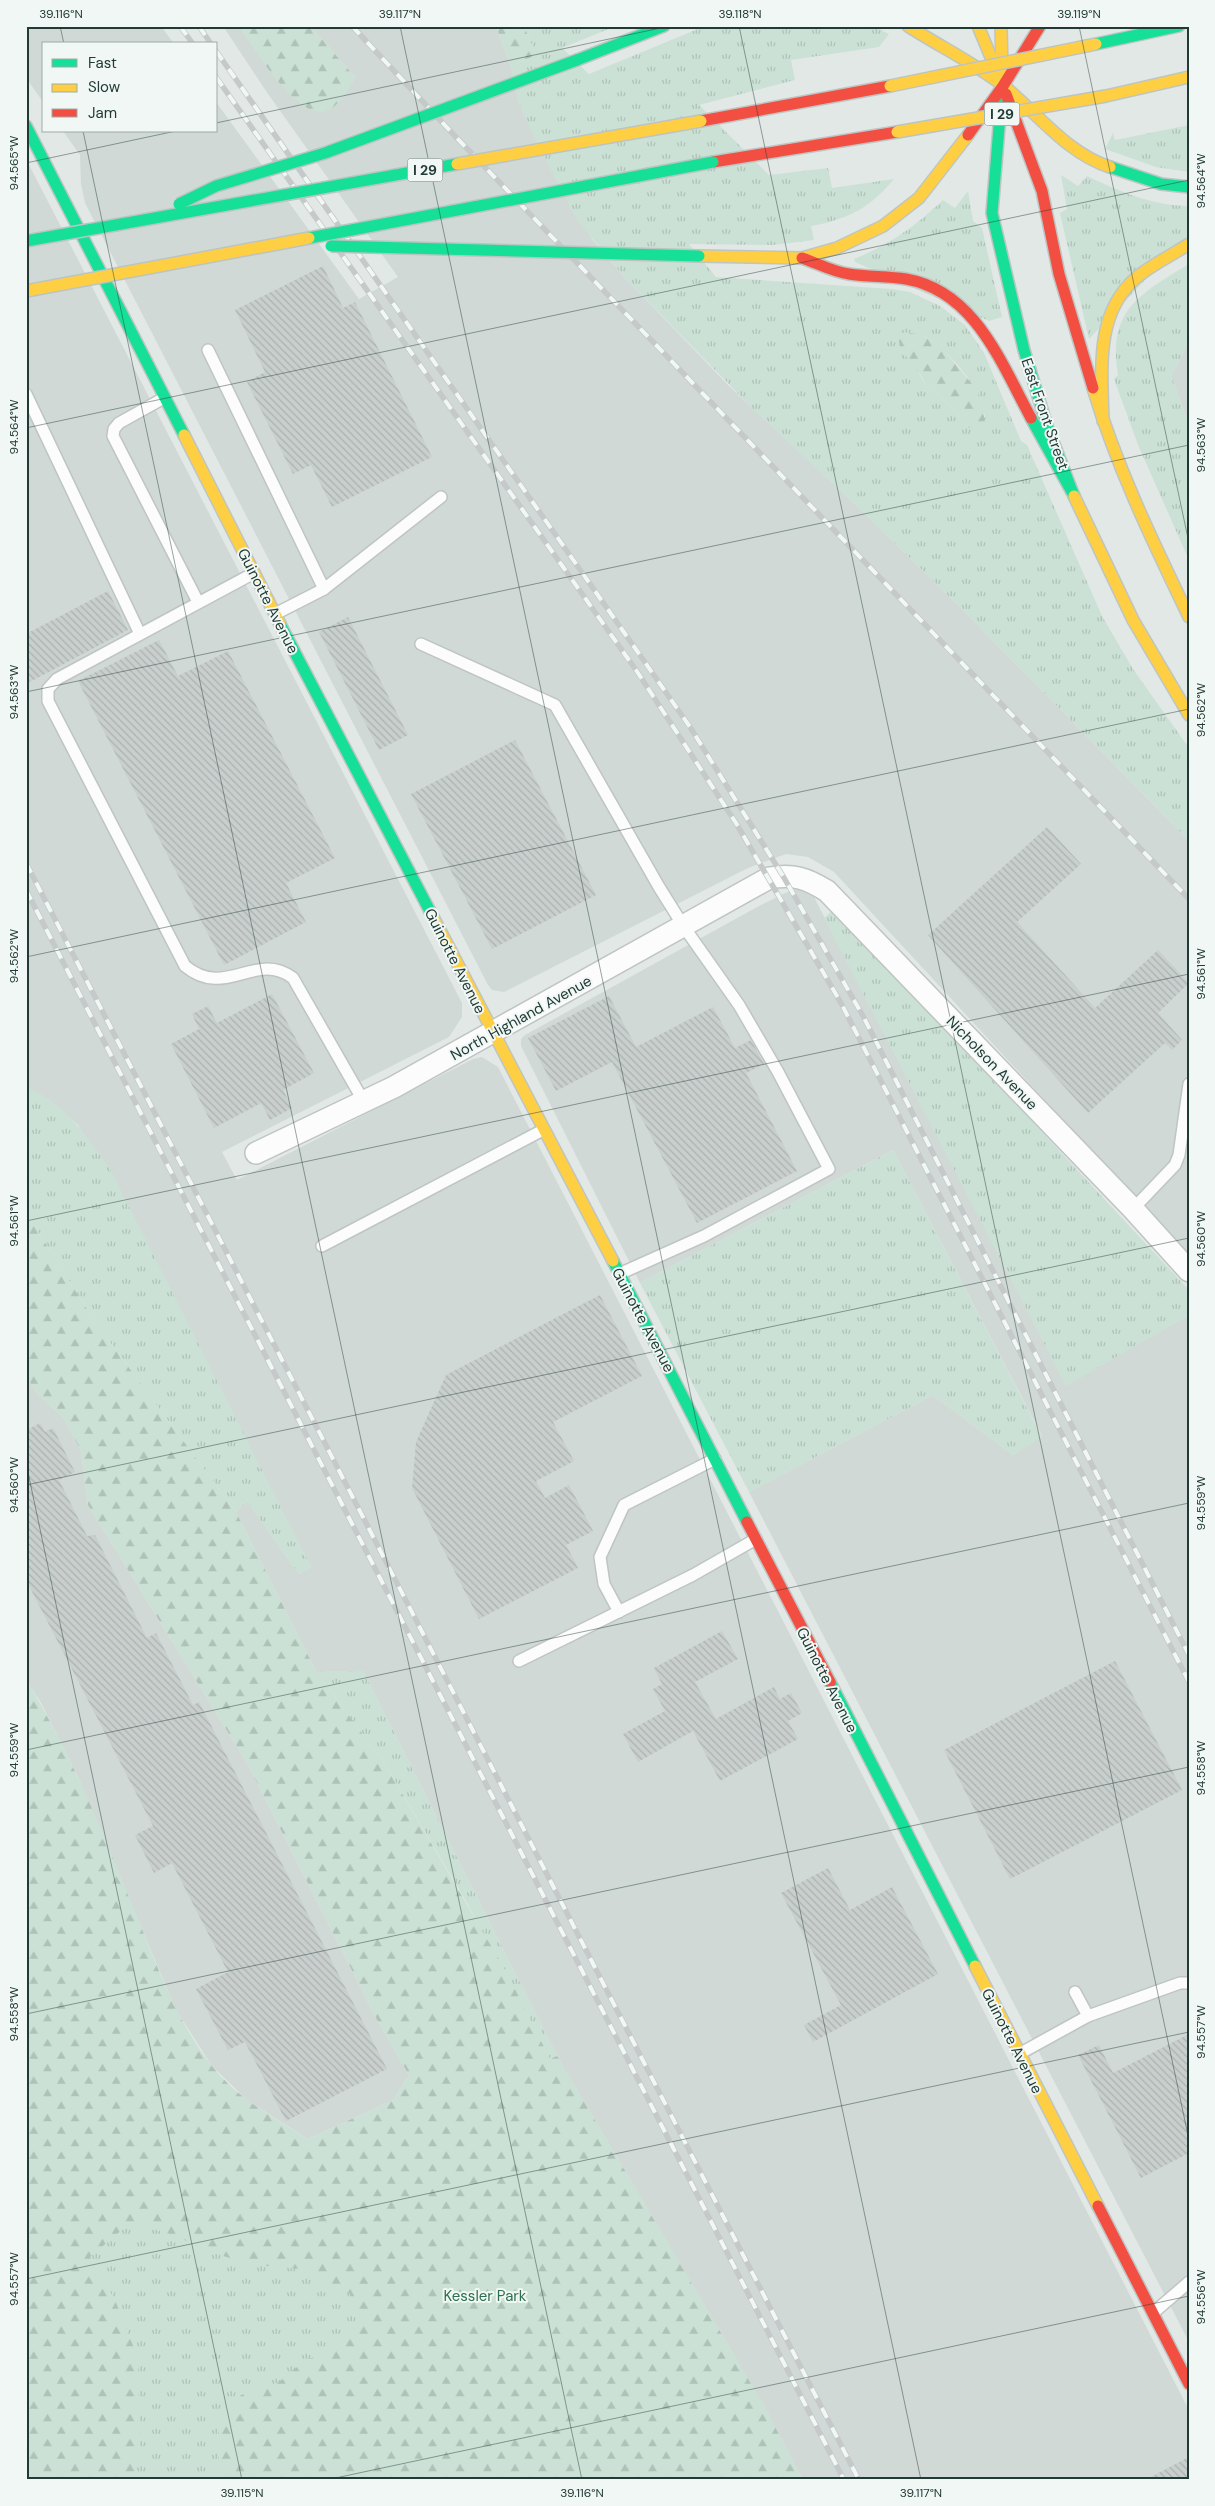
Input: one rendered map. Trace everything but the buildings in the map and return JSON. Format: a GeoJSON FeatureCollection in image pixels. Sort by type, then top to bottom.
{"type":"FeatureCollection","features":[{"type":"Feature","properties":{"kind":"main road"},"geometry":{"type":"LineString","coordinates":[[149,219],[216,186],[325,153],[664,26]]}},
{"type":"Feature","properties":{"kind":"main road"},"geometry":{"type":"LineString","coordinates":[[908,26],[1003,86],[1076,151],[1096,163],[1122,173],[1161,184],[1189,187]]}},
{"type":"Feature","properties":{"kind":"main road","name":"East Front Street"},"geometry":{"type":"LineString","coordinates":[[978,26],[1003,86],[1042,191],[1062,282],[1102,422],[1140,517],[1189,617]]}},
{"type":"Feature","properties":{"kind":"main road"},"geometry":{"type":"LineString","coordinates":[[1002,26],[1003,86]]}},
{"type":"Feature","properties":{"kind":"main road"},"geometry":{"type":"LineString","coordinates":[[279,244],[802,258],[837,248],[883,226],[912,204],[931,185],[1003,86],[1040,26]]}},
{"type":"Feature","properties":{"kind":"main road","name":"I 29"},"geometry":{"type":"LineString","coordinates":[[26,241],[890,86],[1179,26]]}},
{"type":"Feature","properties":{"kind":"main road","name":"I 29"},"geometry":{"type":"LineString","coordinates":[[26,291],[713,162],[1106,96],[1189,77]]}},
{"type":"Feature","properties":{"kind":"main road","name":"East Front Street"},"geometry":{"type":"LineString","coordinates":[[1003,86],[992,213],[1024,350],[1047,426],[1072,492],[1134,620],[1189,715]]}},
{"type":"Feature","properties":{"kind":"main road","name":"Guinotte Avenue"},"geometry":{"type":"LineString","coordinates":[[26,126],[275,614],[715,1459],[1189,2384]]}},
{"type":"Feature","properties":{"kind":"main road"},"geometry":{"type":"LineString","coordinates":[[1102,422],[1103,340],[1110,312],[1123,290],[1133,281],[1189,244]]}},
{"type":"Feature","properties":{"kind":"main road"},"geometry":{"type":"LineString","coordinates":[[802,258],[847,274],[907,279],[942,292],[959,304],[983,330],[1072,492]]}},
{"type":"Feature","properties":{"kind":"street","name":"North Highland Avenue"},"geometry":{"type":"LineString","coordinates":[[256,1154],[364,1102],[493,1034],[770,878],[783,876]]}},
{"type":"Feature","properties":{"kind":"street","name":"Nicholson Avenue"},"geometry":{"type":"LineString","coordinates":[[783,876],[806,878],[827,891],[1133,1209],[1189,1271]]}},
{"type":"Feature","properties":{"kind":"lane"},"geometry":{"type":"LineString","coordinates":[[208,350],[324,588]]}},
{"type":"Feature","properties":{"kind":"lane"},"geometry":{"type":"LineString","coordinates":[[26,394],[140,634]]}},
{"type":"Feature","properties":{"kind":"lane"},"geometry":{"type":"LineString","coordinates":[[164,398],[119,423],[114,429],[113,436],[198,602]]}},
{"type":"Feature","properties":{"kind":"lane"},"geometry":{"type":"LineString","coordinates":[[275,614],[324,588],[441,498]]}},
{"type":"Feature","properties":{"kind":"lane"},"geometry":{"type":"LineString","coordinates":[[254,573],[57,679],[48,689],[48,701],[185,966],[196,975],[210,980],[227,978],[266,968],[282,970],[293,978],[364,1102]]}},
{"type":"Feature","properties":{"kind":"lane"},"geometry":{"type":"LineString","coordinates":[[421,644],[555,705],[684,927],[739,1006],[778,1072],[828,1169],[704,1236],[619,1274]]}},
{"type":"Feature","properties":{"kind":"lane"},"geometry":{"type":"LineString","coordinates":[[1133,1209],[1175,1165],[1179,1155],[1189,1084]]}},
{"type":"Feature","properties":{"kind":"lane"},"geometry":{"type":"LineString","coordinates":[[322,1246],[543,1130]]}},
{"type":"Feature","properties":{"kind":"lane"},"geometry":{"type":"LineString","coordinates":[[619,1612],[604,1584],[600,1558],[624,1505],[715,1459]]}},
{"type":"Feature","properties":{"kind":"lane"},"geometry":{"type":"LineString","coordinates":[[519,1661],[693,1575],[756,1539]]}},
{"type":"Feature","properties":{"kind":"lane"},"geometry":{"type":"LineString","coordinates":[[1019,2054],[1088,2016],[1180,1983],[1189,1983]]}},
{"type":"Feature","properties":{"kind":"lane"},"geometry":{"type":"LineString","coordinates":[[1075,1992],[1088,2016]]}},
{"type":"Feature","properties":{"kind":"lane"},"geometry":{"type":"LineString","coordinates":[[1152,2314],[1189,2282]]}},
{"type":"Feature","properties":{"kind":"shaded area"},"geometry":{"type":"Polygon","coordinates":[[[26,26],[161,26],[173,42],[42,42],[42,100],[26,78],[26,26]]]}},
{"type":"Feature","properties":{"kind":"shaded area"},"geometry":{"type":"Polygon","coordinates":[[[223,26],[239,26],[263,61],[356,78],[310,26],[496,26],[511,66],[519,104],[592,239],[627,280],[729,386],[860,509],[966,613],[1189,841],[1189,1256],[834,872],[808,857],[786,854],[748,868],[504,992],[492,990],[488,985],[85,203],[81,184],[80,155],[64,132],[218,132],[218,105],[359,299],[398,277],[266,91],[223,26]]]}},
{"type":"Feature","properties":{"kind":"shaded area"},"geometry":{"type":"Polygon","coordinates":[[[26,159],[462,1003],[462,1017],[449,1037],[222,1152],[237,1180],[473,1059],[482,1057],[498,1067],[1189,2410],[1189,2480],[803,2480],[763,2404],[557,2056],[363,1671],[316,1671],[236,1512],[247,1501],[299,1574],[311,1567],[78,1125],[52,1103],[26,1087],[26,159]]]}},
{"type":"Feature","properties":{"kind":"shaded area"},"geometry":{"type":"Polygon","coordinates":[[[1189,342],[1189,425],[1171,376],[1189,342]]]}},
{"type":"Feature","properties":{"kind":"shaded area"},"geometry":{"type":"Polygon","coordinates":[[[797,889],[814,897],[1066,1385],[1189,1315],[1189,2342],[749,1492],[933,1395],[1013,1455],[1042,1436],[893,1150],[640,1283],[521,1046],[521,1039],[525,1035],[759,906],[797,889]]]}},
{"type":"Feature","properties":{"kind":"shaded area"},"geometry":{"type":"Polygon","coordinates":[[[26,1376],[36,1392],[65,1420],[81,1451],[88,1505],[247,1763],[376,2018],[409,2075],[393,2100],[308,2139],[248,2101],[212,2066],[176,2010],[78,1777],[41,1703],[26,1680],[26,1376]]]}},
{"type":"Feature","properties":{"kind":"green space"},"geometry":{"type":"Polygon","coordinates":[[[239,26],[310,26],[356,78],[343,97],[331,109],[315,111],[302,105],[277,80],[239,26]]]}},
{"type":"Feature","properties":{"kind":"green space"},"geometry":{"type":"Polygon","coordinates":[[[496,26],[524,26],[536,55],[511,66],[496,26]]]}},
{"type":"Feature","properties":{"kind":"green space"},"geometry":{"type":"Polygon","coordinates":[[[524,26],[616,26],[562,48],[589,74],[705,26],[873,26],[889,34],[879,47],[791,60],[795,80],[699,105],[769,175],[828,168],[832,188],[894,179],[885,189],[867,205],[848,216],[811,226],[814,240],[773,245],[689,244],[716,277],[892,289],[910,292],[940,306],[965,325],[984,353],[1021,441],[1027,445],[1102,616],[1133,669],[1189,748],[1189,841],[966,613],[860,509],[759,415],[627,280],[577,220],[519,104],[511,66],[536,55],[524,26]],[[923,335],[917,368],[927,387],[937,392],[969,428],[985,417],[977,393],[962,370],[923,335]]]}},
{"type":"Feature","properties":{"kind":"green space"},"geometry":{"type":"Polygon","coordinates":[[[1189,125],[1189,172],[1156,167],[1105,149],[1113,133],[1115,140],[1189,125]]]}},
{"type":"Feature","properties":{"kind":"green space"},"geometry":{"type":"Polygon","coordinates":[[[1061,175],[1078,186],[1087,176],[1124,192],[1150,200],[1189,206],[1189,234],[1089,339],[1060,213],[1067,209],[1061,175]]]}},
{"type":"Feature","properties":{"kind":"green space"},"geometry":{"type":"Polygon","coordinates":[[[968,191],[973,221],[982,228],[1002,317],[989,321],[855,262],[854,259],[901,234],[943,200],[955,208],[968,191]]]}},
{"type":"Feature","properties":{"kind":"green space"},"geometry":{"type":"Polygon","coordinates":[[[1189,264],[1189,342],[1171,376],[1189,425],[1189,560],[1138,445],[1114,379],[1118,375],[1116,353],[1118,334],[1123,319],[1131,306],[1142,295],[1189,264]]]}},
{"type":"Feature","properties":{"kind":"green space"},"geometry":{"type":"Polygon","coordinates":[[[904,332],[923,335],[943,349],[977,390],[984,408],[984,423],[976,428],[969,428],[937,392],[927,387],[917,368],[900,350],[899,340],[904,332]]]}},
{"type":"Feature","properties":{"kind":"green space"},"geometry":{"type":"Polygon","coordinates":[[[834,909],[1189,1290],[1189,1315],[1066,1386],[824,918],[834,909]]]}},
{"type":"Feature","properties":{"kind":"green space"},"geometry":{"type":"Polygon","coordinates":[[[26,1087],[40,1094],[63,1111],[84,1133],[110,1169],[311,1567],[299,1574],[247,1501],[236,1512],[95,1322],[26,1212],[26,1087]]]}},
{"type":"Feature","properties":{"kind":"green space"},"geometry":{"type":"Polygon","coordinates":[[[893,1150],[1042,1437],[1013,1455],[933,1395],[749,1492],[640,1283],[893,1150]]]}},
{"type":"Feature","properties":{"kind":"green space","name":"Kessler Park"},"geometry":{"type":"Polygon","coordinates":[[[26,1212],[95,1322],[236,1512],[316,1671],[385,1764],[508,1975],[550,2059],[557,2056],[763,2404],[803,2480],[219,2480],[219,2426],[241,2395],[279,2382],[297,2367],[359,2328],[350,2294],[300,2269],[255,2265],[209,2252],[176,2236],[131,2222],[90,2257],[115,2300],[138,2358],[140,2447],[135,2480],[26,2480],[26,1680],[73,1766],[178,2013],[200,2049],[222,2077],[244,2098],[308,2139],[393,2100],[409,2075],[376,2018],[247,1763],[88,1505],[81,1451],[65,1420],[36,1392],[26,1376],[26,1212]]]}},
{"type":"Feature","properties":{"kind":"green space","name":"Kessler Park"},"geometry":{"type":"Polygon","coordinates":[[[316,1671],[363,1671],[557,2056],[763,2404],[803,2480],[26,2480],[26,1805],[254,2204],[550,2059],[467,1903],[385,1764],[316,1671]]]}},
{"type":"Feature","properties":{"kind":"railway"},"geometry":{"type":"LineString","coordinates":[[180,26],[192,42]]}},
{"type":"Feature","properties":{"kind":"railway"},"geometry":{"type":"LineString","coordinates":[[199,26],[210,42]]}},
{"type":"Feature","properties":{"kind":"railway"},"geometry":{"type":"LineString","coordinates":[[352,26],[454,135],[1189,899]]}},
{"type":"Feature","properties":{"kind":"railway"},"geometry":{"type":"LineString","coordinates":[[218,54],[690,727],[783,876],[863,1016],[1189,1655]]}},
{"type":"Feature","properties":{"kind":"railway"},"geometry":{"type":"LineString","coordinates":[[218,80],[636,670],[736,823],[841,1003],[1189,1682]]}},
{"type":"Feature","properties":{"kind":"railway"},"geometry":{"type":"LineString","coordinates":[[26,863],[859,2480]]}},
{"type":"Feature","properties":{"kind":"railway"},"geometry":{"type":"LineString","coordinates":[[26,890],[844,2480]]}},
{"type":"Feature","properties":{"kind":"traffic: fast"},"geometry":{"type":"LineString","coordinates":[[577,60],[664,26]]}},
{"type":"Feature","properties":{"kind":"traffic: fast"},"geometry":{"type":"LineString","coordinates":[[1096,44],[1179,26]]}},
{"type":"Feature","properties":{"kind":"traffic: fast"},"geometry":{"type":"LineString","coordinates":[[179,204],[216,186],[325,153],[577,60]]}},
{"type":"Feature","properties":{"kind":"traffic: fast"},"geometry":{"type":"LineString","coordinates":[[1002,90],[992,213],[1024,350],[1047,426],[1074,496]]}},
{"type":"Feature","properties":{"kind":"traffic: fast"},"geometry":{"type":"LineString","coordinates":[[26,126],[184,435]]}},
{"type":"Feature","properties":{"kind":"traffic: fast"},"geometry":{"type":"LineString","coordinates":[[309,238],[713,162]]}},
{"type":"Feature","properties":{"kind":"traffic: fast"},"geometry":{"type":"LineString","coordinates":[[26,241],[457,164]]}},
{"type":"Feature","properties":{"kind":"traffic: fast"},"geometry":{"type":"LineString","coordinates":[[1110,167],[1161,184],[1189,187]]}},
{"type":"Feature","properties":{"kind":"traffic: fast"},"geometry":{"type":"LineString","coordinates":[[331,246],[699,256]]}},
{"type":"Feature","properties":{"kind":"traffic: fast"},"geometry":{"type":"LineString","coordinates":[[1031,418],[1072,492]]}},
{"type":"Feature","properties":{"kind":"traffic: fast"},"geometry":{"type":"LineString","coordinates":[[280,624],[433,917]]}},
{"type":"Feature","properties":{"kind":"traffic: fast"},"geometry":{"type":"LineString","coordinates":[[613,1261],[747,1522]]}},
{"type":"Feature","properties":{"kind":"traffic: fast"},"geometry":{"type":"LineString","coordinates":[[830,1682],[975,1966]]}},
{"type":"Feature","properties":{"kind":"traffic: slow"},"geometry":{"type":"LineString","coordinates":[[908,26],[994,79],[1067,143],[1095,161],[1110,167]]}},
{"type":"Feature","properties":{"kind":"traffic: slow"},"geometry":{"type":"LineString","coordinates":[[978,26],[1003,86]]}},
{"type":"Feature","properties":{"kind":"traffic: slow"},"geometry":{"type":"LineString","coordinates":[[1001,26],[1002,70]]}},
{"type":"Feature","properties":{"kind":"traffic: slow"},"geometry":{"type":"LineString","coordinates":[[890,86],[1096,44]]}},
{"type":"Feature","properties":{"kind":"traffic: slow"},"geometry":{"type":"LineString","coordinates":[[1106,96],[1189,77]]}},
{"type":"Feature","properties":{"kind":"traffic: slow"},"geometry":{"type":"LineString","coordinates":[[897,132],[1106,96]]}},
{"type":"Feature","properties":{"kind":"traffic: slow"},"geometry":{"type":"LineString","coordinates":[[457,164],[701,121]]}},
{"type":"Feature","properties":{"kind":"traffic: slow"},"geometry":{"type":"LineString","coordinates":[[699,256],[802,258],[837,248],[883,226],[919,198],[968,135]]}},
{"type":"Feature","properties":{"kind":"traffic: slow"},"geometry":{"type":"LineString","coordinates":[[26,291],[309,238]]}},
{"type":"Feature","properties":{"kind":"traffic: slow"},"geometry":{"type":"LineString","coordinates":[[1103,421],[1102,363],[1107,325],[1113,308],[1123,291],[1137,277],[1189,244]]}},
{"type":"Feature","properties":{"kind":"traffic: slow"},"geometry":{"type":"LineString","coordinates":[[1093,388],[1124,476],[1189,617]]}},
{"type":"Feature","properties":{"kind":"traffic: slow"},"geometry":{"type":"LineString","coordinates":[[184,435],[280,624]]}},
{"type":"Feature","properties":{"kind":"traffic: slow"},"geometry":{"type":"LineString","coordinates":[[1074,496],[1133,620],[1189,715]]}},
{"type":"Feature","properties":{"kind":"traffic: slow"},"geometry":{"type":"LineString","coordinates":[[433,917],[613,1261]]}},
{"type":"Feature","properties":{"kind":"traffic: slow"},"geometry":{"type":"LineString","coordinates":[[975,1966],[1098,2206]]}},
{"type":"Feature","properties":{"kind":"traffic: jam"},"geometry":{"type":"LineString","coordinates":[[968,135],[1003,86],[1040,26]]}},
{"type":"Feature","properties":{"kind":"traffic: jam"},"geometry":{"type":"LineString","coordinates":[[701,121],[890,86]]}},
{"type":"Feature","properties":{"kind":"traffic: jam"},"geometry":{"type":"LineString","coordinates":[[1006,94],[1042,191],[1059,274],[1093,388]]}},
{"type":"Feature","properties":{"kind":"traffic: jam"},"geometry":{"type":"LineString","coordinates":[[713,162],[897,132]]}},
{"type":"Feature","properties":{"kind":"traffic: jam"},"geometry":{"type":"LineString","coordinates":[[802,258],[843,273],[906,279],[930,286],[950,298],[968,314],[983,332],[1009,375],[1031,418]]}},
{"type":"Feature","properties":{"kind":"traffic: jam"},"geometry":{"type":"LineString","coordinates":[[747,1522],[830,1682]]}},
{"type":"Feature","properties":{"kind":"traffic: jam"},"geometry":{"type":"LineString","coordinates":[[1098,2206],[1189,2384]]}}]}
